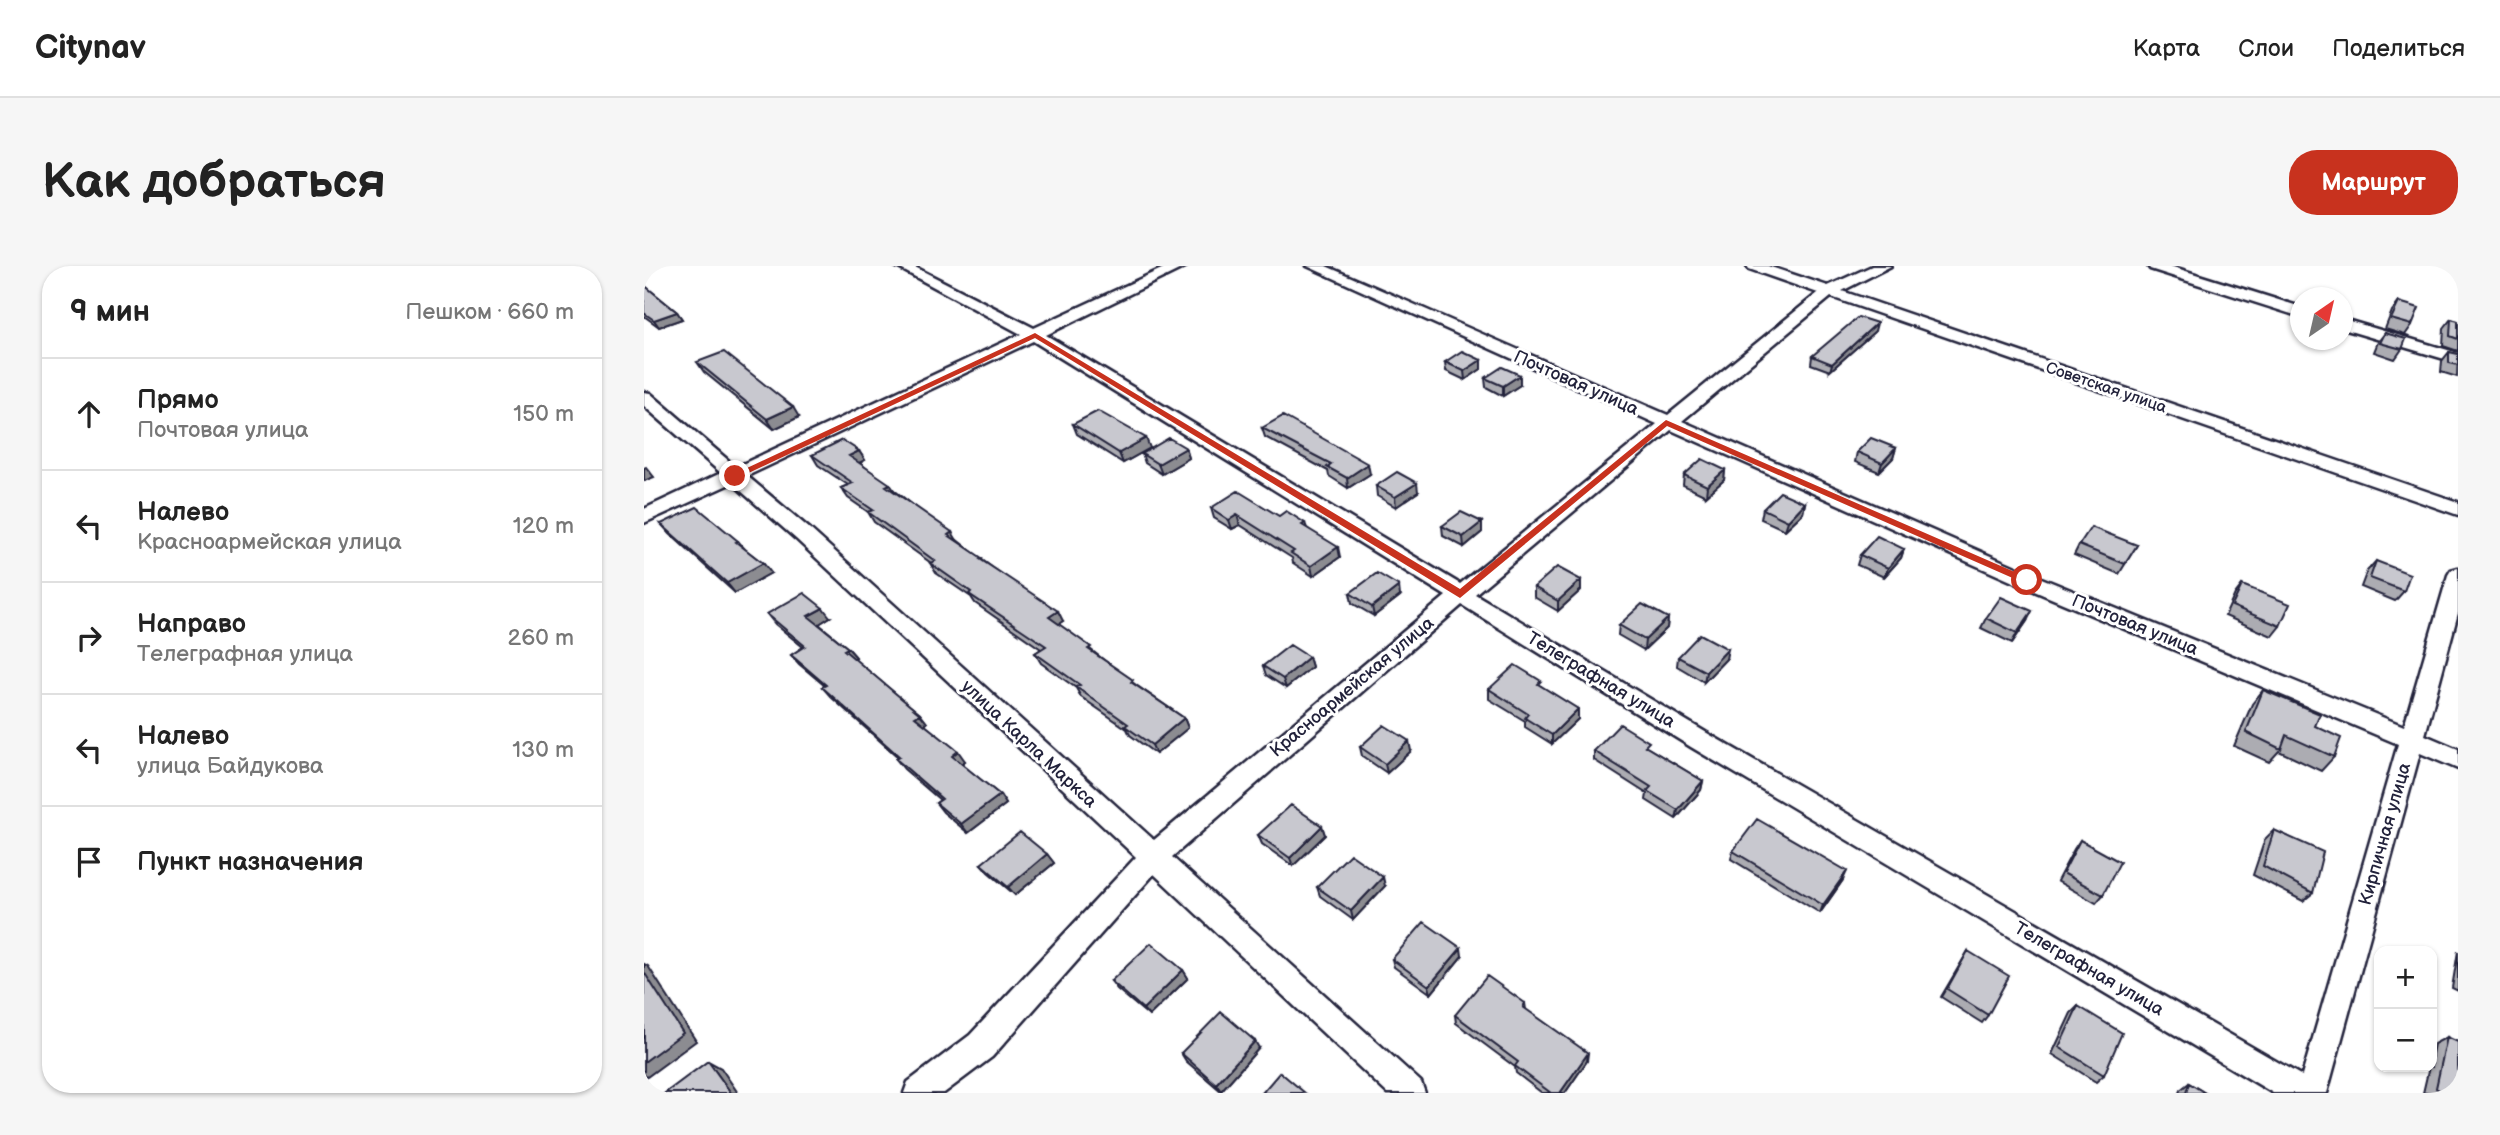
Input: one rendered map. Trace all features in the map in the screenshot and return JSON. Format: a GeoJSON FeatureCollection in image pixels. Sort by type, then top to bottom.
{"type":"FeatureCollection","features":[{"type":"Feature","properties":{"kind":"street","name":"Телеграфная улица"},"geometry":{"type":"LineString","coordinates":[[902,266],[1035,335],[1711,747],[2302,1093]]}},
{"type":"Feature","properties":{"kind":"street"},"geometry":{"type":"LineString","coordinates":[[644,517],[1180,266]]}},
{"type":"Feature","properties":{"kind":"street","name":"Почтовая улица"},"geometry":{"type":"LineString","coordinates":[[1314,266],[2027,580],[2458,759]]}},
{"type":"Feature","properties":{"kind":"street","name":"Советская улица"},"geometry":{"type":"LineString","coordinates":[[1754,266],[2458,509]]}},
{"type":"Feature","properties":{"kind":"street","name":"Красноармейская улица"},"geometry":{"type":"LineString","coordinates":[[919,1093],[981,1046],[1152,858],[1460,594],[1828,292],[1884,266]]}},
{"type":"Feature","properties":{"kind":"street"},"geometry":{"type":"LineString","coordinates":[[2155,266],[2290,309]]}},
{"type":"Feature","properties":{"kind":"street"},"geometry":{"type":"LineString","coordinates":[[2353,327],[2458,358]]}},
{"type":"Feature","properties":{"kind":"street","name":"улица Карла Маркса"},"geometry":{"type":"LineString","coordinates":[[644,397],[813,543],[1410,1093]]}},
{"type":"Feature","properties":{"kind":"street","name":"Кирпичная улица"},"geometry":{"type":"LineString","coordinates":[[2312,1093],[2458,575]]}},
{"type":"Feature","properties":{"kind":"building"},"geometry":{"type":"Polygon","coordinates":[[[644,285],[677,312],[654,320],[644,313],[644,285]]]}},
{"type":"Feature","properties":{"kind":"building"},"geometry":{"type":"Polygon","coordinates":[[[2399,302],[2419,308],[2412,325],[2391,319],[2399,302]]]}},
{"type":"Feature","properties":{"kind":"building"},"geometry":{"type":"Polygon","coordinates":[[[1858,317],[1877,323],[1832,364],[1812,356],[1858,317]]]}},
{"type":"Feature","properties":{"kind":"building"},"geometry":{"type":"Polygon","coordinates":[[[2451,319],[2458,321],[2458,339],[2450,336],[2451,319]]]}},
{"type":"Feature","properties":{"kind":"building"},"geometry":{"type":"Polygon","coordinates":[[[2385,333],[2406,339],[2402,349],[2380,343],[2385,333]]]}},
{"type":"Feature","properties":{"kind":"building"},"geometry":{"type":"Polygon","coordinates":[[[1462,351],[1481,360],[1464,371],[1445,362],[1462,351]]]}},
{"type":"Feature","properties":{"kind":"building"},"geometry":{"type":"Polygon","coordinates":[[[724,352],[793,407],[767,419],[697,362],[724,352]]]}},
{"type":"Feature","properties":{"kind":"building"},"geometry":{"type":"Polygon","coordinates":[[[2449,352],[2458,354],[2458,365],[2449,363],[2449,352]]]}},
{"type":"Feature","properties":{"kind":"building"},"geometry":{"type":"Polygon","coordinates":[[[1502,367],[1520,375],[1503,386],[1485,378],[1502,367]]]}},
{"type":"Feature","properties":{"kind":"building"},"geometry":{"type":"Polygon","coordinates":[[[1098,411],[1146,438],[1119,453],[1073,424],[1098,411]]]}},
{"type":"Feature","properties":{"kind":"building"},"geometry":{"type":"Polygon","coordinates":[[[1283,416],[1368,464],[1347,478],[1327,467],[1331,464],[1262,428],[1283,416]]]}},
{"type":"Feature","properties":{"kind":"building"},"geometry":{"type":"Polygon","coordinates":[[[1169,438],[1186,448],[1158,464],[1142,454],[1169,438]]]}},
{"type":"Feature","properties":{"kind":"building"},"geometry":{"type":"Polygon","coordinates":[[[1871,438],[1896,448],[1882,463],[1857,452],[1871,438]]]}},
{"type":"Feature","properties":{"kind":"building"},"geometry":{"type":"Polygon","coordinates":[[[842,440],[859,451],[849,456],[890,484],[886,486],[952,532],[948,535],[982,558],[980,559],[1058,611],[1049,617],[1091,647],[1088,649],[1133,680],[1131,682],[1184,718],[1152,745],[1125,726],[1128,724],[1076,687],[1080,685],[1035,653],[1046,646],[969,594],[971,592],[930,563],[935,561],[868,512],[873,510],[841,488],[853,483],[812,455],[842,440]]]}},
{"type":"Feature","properties":{"kind":"building"},"geometry":{"type":"Polygon","coordinates":[[[1702,459],[1725,470],[1707,486],[1684,475],[1702,459]]]}},
{"type":"Feature","properties":{"kind":"building"},"geometry":{"type":"Polygon","coordinates":[[[1397,472],[1417,483],[1395,497],[1376,486],[1397,472]]]}},
{"type":"Feature","properties":{"kind":"building"},"geometry":{"type":"Polygon","coordinates":[[[1238,491],[1279,516],[1286,511],[1305,523],[1302,525],[1338,547],[1311,566],[1291,553],[1294,551],[1237,515],[1229,520],[1211,508],[1238,491]]]}},
{"type":"Feature","properties":{"kind":"building"},"geometry":{"type":"Polygon","coordinates":[[[1780,492],[1805,503],[1788,521],[1763,509],[1780,492]]]}},
{"type":"Feature","properties":{"kind":"building"},"geometry":{"type":"Polygon","coordinates":[[[697,507],[763,563],[727,583],[661,524],[697,507]]]}},
{"type":"Feature","properties":{"kind":"building"},"geometry":{"type":"Polygon","coordinates":[[[1461,512],[1482,522],[1463,537],[1442,526],[1461,512]]]}},
{"type":"Feature","properties":{"kind":"building"},"geometry":{"type":"Polygon","coordinates":[[[2091,527],[2137,545],[2125,564],[2079,545],[2091,527]]]}},
{"type":"Feature","properties":{"kind":"building"},"geometry":{"type":"Polygon","coordinates":[[[1877,536],[1904,549],[1888,568],[1860,555],[1877,536]]]}},
{"type":"Feature","properties":{"kind":"building"},"geometry":{"type":"Polygon","coordinates":[[[2376,561],[2410,574],[2404,591],[2370,578],[2376,561]]]}},
{"type":"Feature","properties":{"kind":"building"},"geometry":{"type":"Polygon","coordinates":[[[1557,567],[1581,580],[1558,601],[1534,587],[1557,567]]]}},
{"type":"Feature","properties":{"kind":"building"},"geometry":{"type":"Polygon","coordinates":[[[1377,573],[1399,586],[1372,607],[1350,593],[1377,573]]]}},
{"type":"Feature","properties":{"kind":"building"},"geometry":{"type":"Polygon","coordinates":[[[2242,585],[2290,604],[2280,626],[2232,606],[2242,585]]]}},
{"type":"Feature","properties":{"kind":"building"},"geometry":{"type":"Polygon","coordinates":[[[804,593],[823,608],[808,616],[848,648],[844,650],[920,714],[915,717],[958,751],[952,756],[1000,795],[961,824],[936,803],[942,799],[896,759],[900,757],[822,687],[826,685],[791,655],[805,646],[767,614],[804,593]]]}},
{"type":"Feature","properties":{"kind":"building"},"geometry":{"type":"Polygon","coordinates":[[[2001,597],[2032,611],[2017,633],[1986,618],[2001,597]]]}},
{"type":"Feature","properties":{"kind":"building"},"geometry":{"type":"Polygon","coordinates":[[[1642,604],[1668,618],[1645,640],[1619,625],[1642,604]]]}},
{"type":"Feature","properties":{"kind":"building"},"geometry":{"type":"Polygon","coordinates":[[[1700,634],[1728,649],[1706,672],[1678,657],[1700,634]]]}},
{"type":"Feature","properties":{"kind":"building"},"geometry":{"type":"Polygon","coordinates":[[[1290,645],[1309,657],[1283,679],[1263,666],[1290,645]]]}},
{"type":"Feature","properties":{"kind":"building"},"geometry":{"type":"Polygon","coordinates":[[[1515,665],[1541,681],[1538,684],[1578,709],[1552,735],[1525,718],[1528,714],[1489,689],[1515,665]]]}},
{"type":"Feature","properties":{"kind":"building"},"geometry":{"type":"Polygon","coordinates":[[[2263,690],[2320,714],[2315,726],[2341,738],[2334,757],[2286,735],[2281,749],[2246,732],[2263,690]]]}},
{"type":"Feature","properties":{"kind":"building"},"geometry":{"type":"Polygon","coordinates":[[[1620,724],[1649,742],[1645,746],[1703,781],[1678,810],[1647,791],[1651,787],[1594,751],[1620,724]]]}},
{"type":"Feature","properties":{"kind":"building"},"geometry":{"type":"Polygon","coordinates":[[[1384,725],[1409,741],[1385,764],[1360,747],[1384,725]]]}},
{"type":"Feature","properties":{"kind":"building"},"geometry":{"type":"Polygon","coordinates":[[[1291,805],[1322,826],[1290,858],[1258,835],[1291,805]]]}},
{"type":"Feature","properties":{"kind":"building"},"geometry":{"type":"Polygon","coordinates":[[[1757,819],[1847,871],[1823,905],[1733,851],[1757,819]]]}},
{"type":"Feature","properties":{"kind":"building"},"geometry":{"type":"Polygon","coordinates":[[[2274,830],[2323,852],[2313,893],[2263,866],[2274,830]]]}},
{"type":"Feature","properties":{"kind":"building"},"geometry":{"type":"Polygon","coordinates":[[[1020,832],[1047,854],[1008,887],[981,864],[1020,832]]]}},
{"type":"Feature","properties":{"kind":"building"},"geometry":{"type":"Polygon","coordinates":[[[2080,840],[2120,862],[2103,895],[2063,873],[2080,840]]]}},
{"type":"Feature","properties":{"kind":"building"},"geometry":{"type":"Polygon","coordinates":[[[1350,854],[1383,877],[1351,911],[1317,887],[1350,854]]]}},
{"type":"Feature","properties":{"kind":"building"},"geometry":{"type":"Polygon","coordinates":[[[1424,922],[1461,948],[1429,986],[1392,959],[1424,922]]]}},
{"type":"Feature","properties":{"kind":"building"},"geometry":{"type":"Polygon","coordinates":[[[1151,943],[1183,970],[1143,1009],[1111,981],[1151,943]]]}},
{"type":"Feature","properties":{"kind":"building"},"geometry":{"type":"Polygon","coordinates":[[[1968,951],[2009,976],[1988,1015],[1947,989],[1968,951]]]}},
{"type":"Feature","properties":{"kind":"building"},"geometry":{"type":"Polygon","coordinates":[[[644,972],[683,1033],[644,1062],[644,972]]]}},
{"type":"Feature","properties":{"kind":"building"},"geometry":{"type":"Polygon","coordinates":[[[1487,976],[1525,1003],[1523,1007],[1588,1053],[1560,1093],[1551,1093],[1515,1066],[1518,1062],[1455,1015],[1487,976]]]}},
{"type":"Feature","properties":{"kind":"building"},"geometry":{"type":"Polygon","coordinates":[[[2078,1006],[2122,1033],[2104,1075],[2059,1047],[2078,1006]]]}},
{"type":"Feature","properties":{"kind":"building"},"geometry":{"type":"Polygon","coordinates":[[[1221,1012],[1255,1041],[1216,1084],[1181,1053],[1221,1012]]]}},
{"type":"Feature","properties":{"kind":"building"},"geometry":{"type":"Polygon","coordinates":[[[2447,1037],[2458,1042],[2458,1093],[2444,1093],[2436,1088],[2447,1037]]]}},
{"type":"Feature","properties":{"kind":"building"},"geometry":{"type":"Polygon","coordinates":[[[708,1061],[731,1093],[665,1093],[708,1061]]]}},
{"type":"Feature","properties":{"kind":"building"},"geometry":{"type":"Polygon","coordinates":[[[1280,1072],[1305,1093],[1262,1093],[1280,1072]]]}},
{"type":"Feature","properties":{"kind":"building"},"geometry":{"type":"Polygon","coordinates":[[[2189,1083],[2205,1093],[2186,1093],[2189,1083]]]}},
{"type":"Feature","properties":{"kind":"route"},"geometry":{"type":"LineString","coordinates":[[735,476],[1035,335],[1460,594],[1666,423],[2027,580]]}}]}
